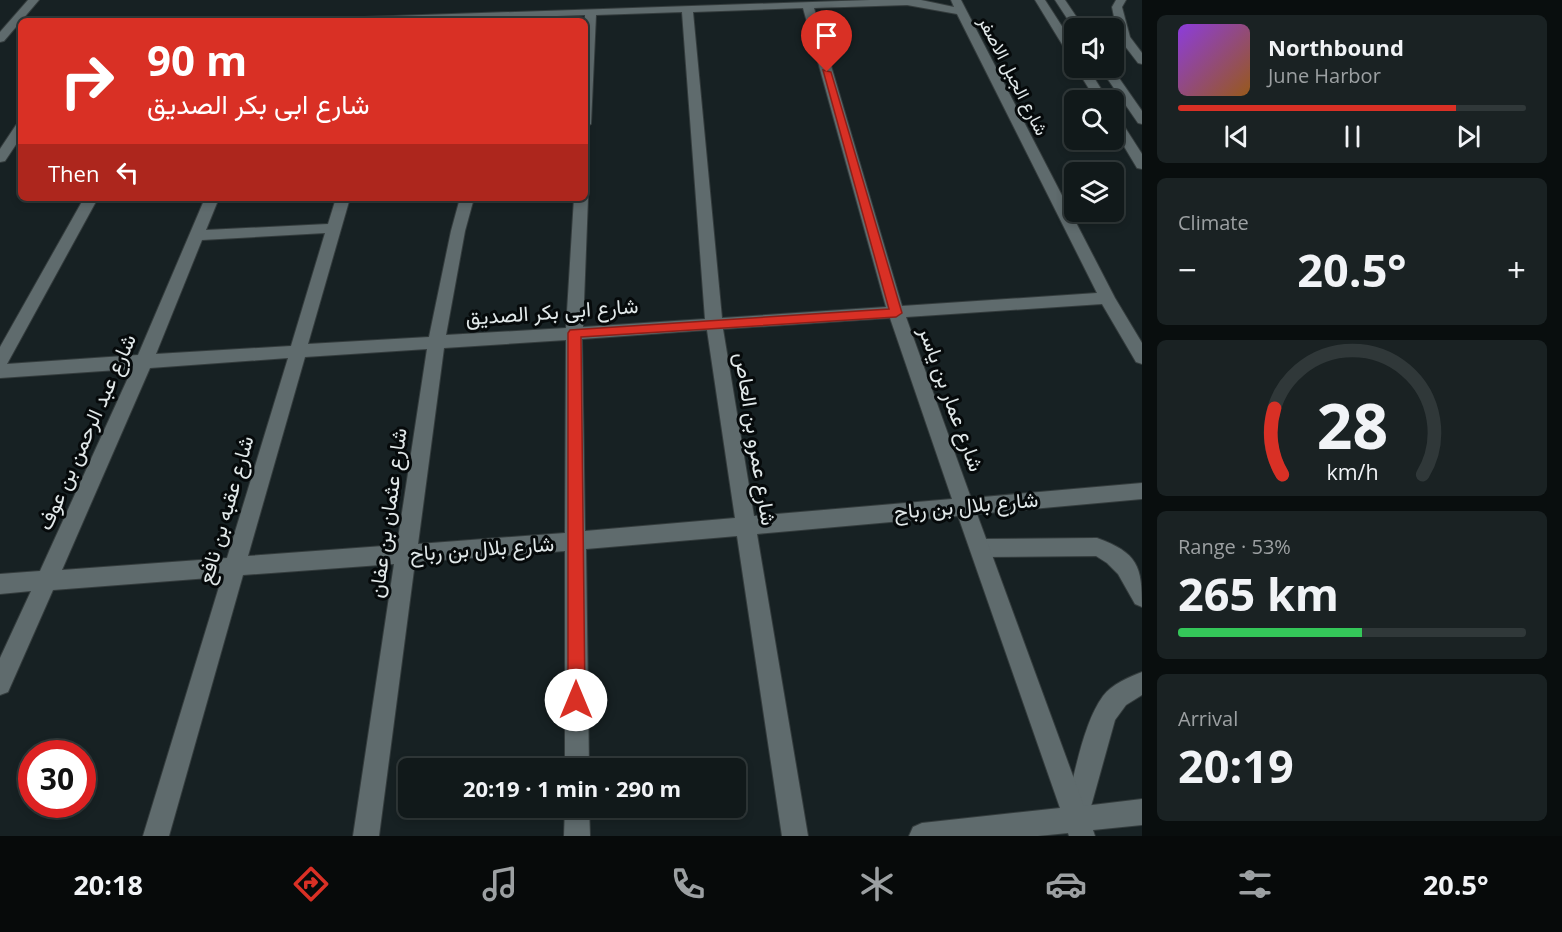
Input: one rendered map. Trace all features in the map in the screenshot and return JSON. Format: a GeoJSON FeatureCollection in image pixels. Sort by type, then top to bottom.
{"type":"FeatureCollection","features":[{"type":"Feature","properties":{"kind":"street"},"geometry":{"type":"LineString","coordinates":[[0,39],[34,0]]}},
{"type":"Feature","properties":{"kind":"street"},"geometry":{"type":"LineString","coordinates":[[1040,0],[1064,38]]}},
{"type":"Feature","properties":{"kind":"street"},"geometry":{"type":"LineString","coordinates":[[1060,0],[1072,18]]}},
{"type":"Feature","properties":{"kind":"street"},"geometry":{"type":"LineString","coordinates":[[1121,0],[1117,7],[1124,37],[1142,61]]}},
{"type":"Feature","properties":{"kind":"street"},"geometry":{"type":"LineString","coordinates":[[516,18],[591,13],[808,6],[920,3],[957,5]]}},
{"type":"Feature","properties":{"kind":"street","name":"شارع الجبل الاصفر"},"geometry":{"type":"LineString","coordinates":[[957,5],[1107,298],[1142,358]]}},
{"type":"Feature","properties":{"kind":"street","name":"شارع عمار بن ياسر"},"geometry":{"type":"LineString","coordinates":[[808,6],[896,313],[1079,828]]}},
{"type":"Feature","properties":{"kind":"street","name":"شارع عمرو بن العاص"},"geometry":{"type":"LineString","coordinates":[[687,10],[714,324],[795,836]]}},
{"type":"Feature","properties":{"kind":"street"},"geometry":{"type":"LineString","coordinates":[[588,68],[591,13]]}},
{"type":"Feature","properties":{"kind":"street"},"geometry":{"type":"LineString","coordinates":[[1113,78],[1142,120]]}},
{"type":"Feature","properties":{"kind":"street"},"geometry":{"type":"LineString","coordinates":[[0,158],[18,132]]}},
{"type":"Feature","properties":{"kind":"street"},"geometry":{"type":"LineString","coordinates":[[1124,136],[1142,165]]}},
{"type":"Feature","properties":{"kind":"street"},"geometry":{"type":"LineString","coordinates":[[0,362],[89,201]]}},
{"type":"Feature","properties":{"kind":"street","name":"شارع عبد الرحمن بن عوف"},"geometry":{"type":"LineString","coordinates":[[0,684],[144,362],[211,201]]}},
{"type":"Feature","properties":{"kind":"street","name":"شارع عقبه بن نافع"},"geometry":{"type":"LineString","coordinates":[[156,836],[342,201]]}},
{"type":"Feature","properties":{"kind":"street","name":"شارع عثمان بن عفان"},"geometry":{"type":"LineString","coordinates":[[366,836],[436,343],[466,201]]}},
{"type":"Feature","properties":{"kind":"street"},"geometry":{"type":"LineString","coordinates":[[577,758],[574,333],[581,201]]}},
{"type":"Feature","properties":{"kind":"street"},"geometry":{"type":"LineString","coordinates":[[198,235],[334,228]]}},
{"type":"Feature","properties":{"kind":"street","name":"شارع ابى بكر الصديق"},"geometry":{"type":"LineString","coordinates":[[0,371],[1107,298]]}},
{"type":"Feature","properties":{"kind":"street","name":"شارع بلال بن رباح"},"geometry":{"type":"LineString","coordinates":[[0,584],[576,541],[1142,490]]}},
{"type":"Feature","properties":{"kind":"street"},"geometry":{"type":"LineString","coordinates":[[980,548],[1098,548],[1108,552],[1126,566],[1142,597]]}},
{"type":"Feature","properties":{"kind":"street"},"geometry":{"type":"LineString","coordinates":[[1079,828],[1102,724],[1109,706],[1118,696],[1142,683]]}},
{"type":"Feature","properties":{"kind":"street"},"geometry":{"type":"LineString","coordinates":[[922,836],[1079,828],[1142,812]]}},
{"type":"Feature","properties":{"kind":"street"},"geometry":{"type":"LineString","coordinates":[[577,818],[577,836]]}},
{"type":"Feature","properties":{"kind":"route"},"geometry":{"type":"LineString","coordinates":[[576,700],[574,333],[896,313],[827,72]]}}]}
